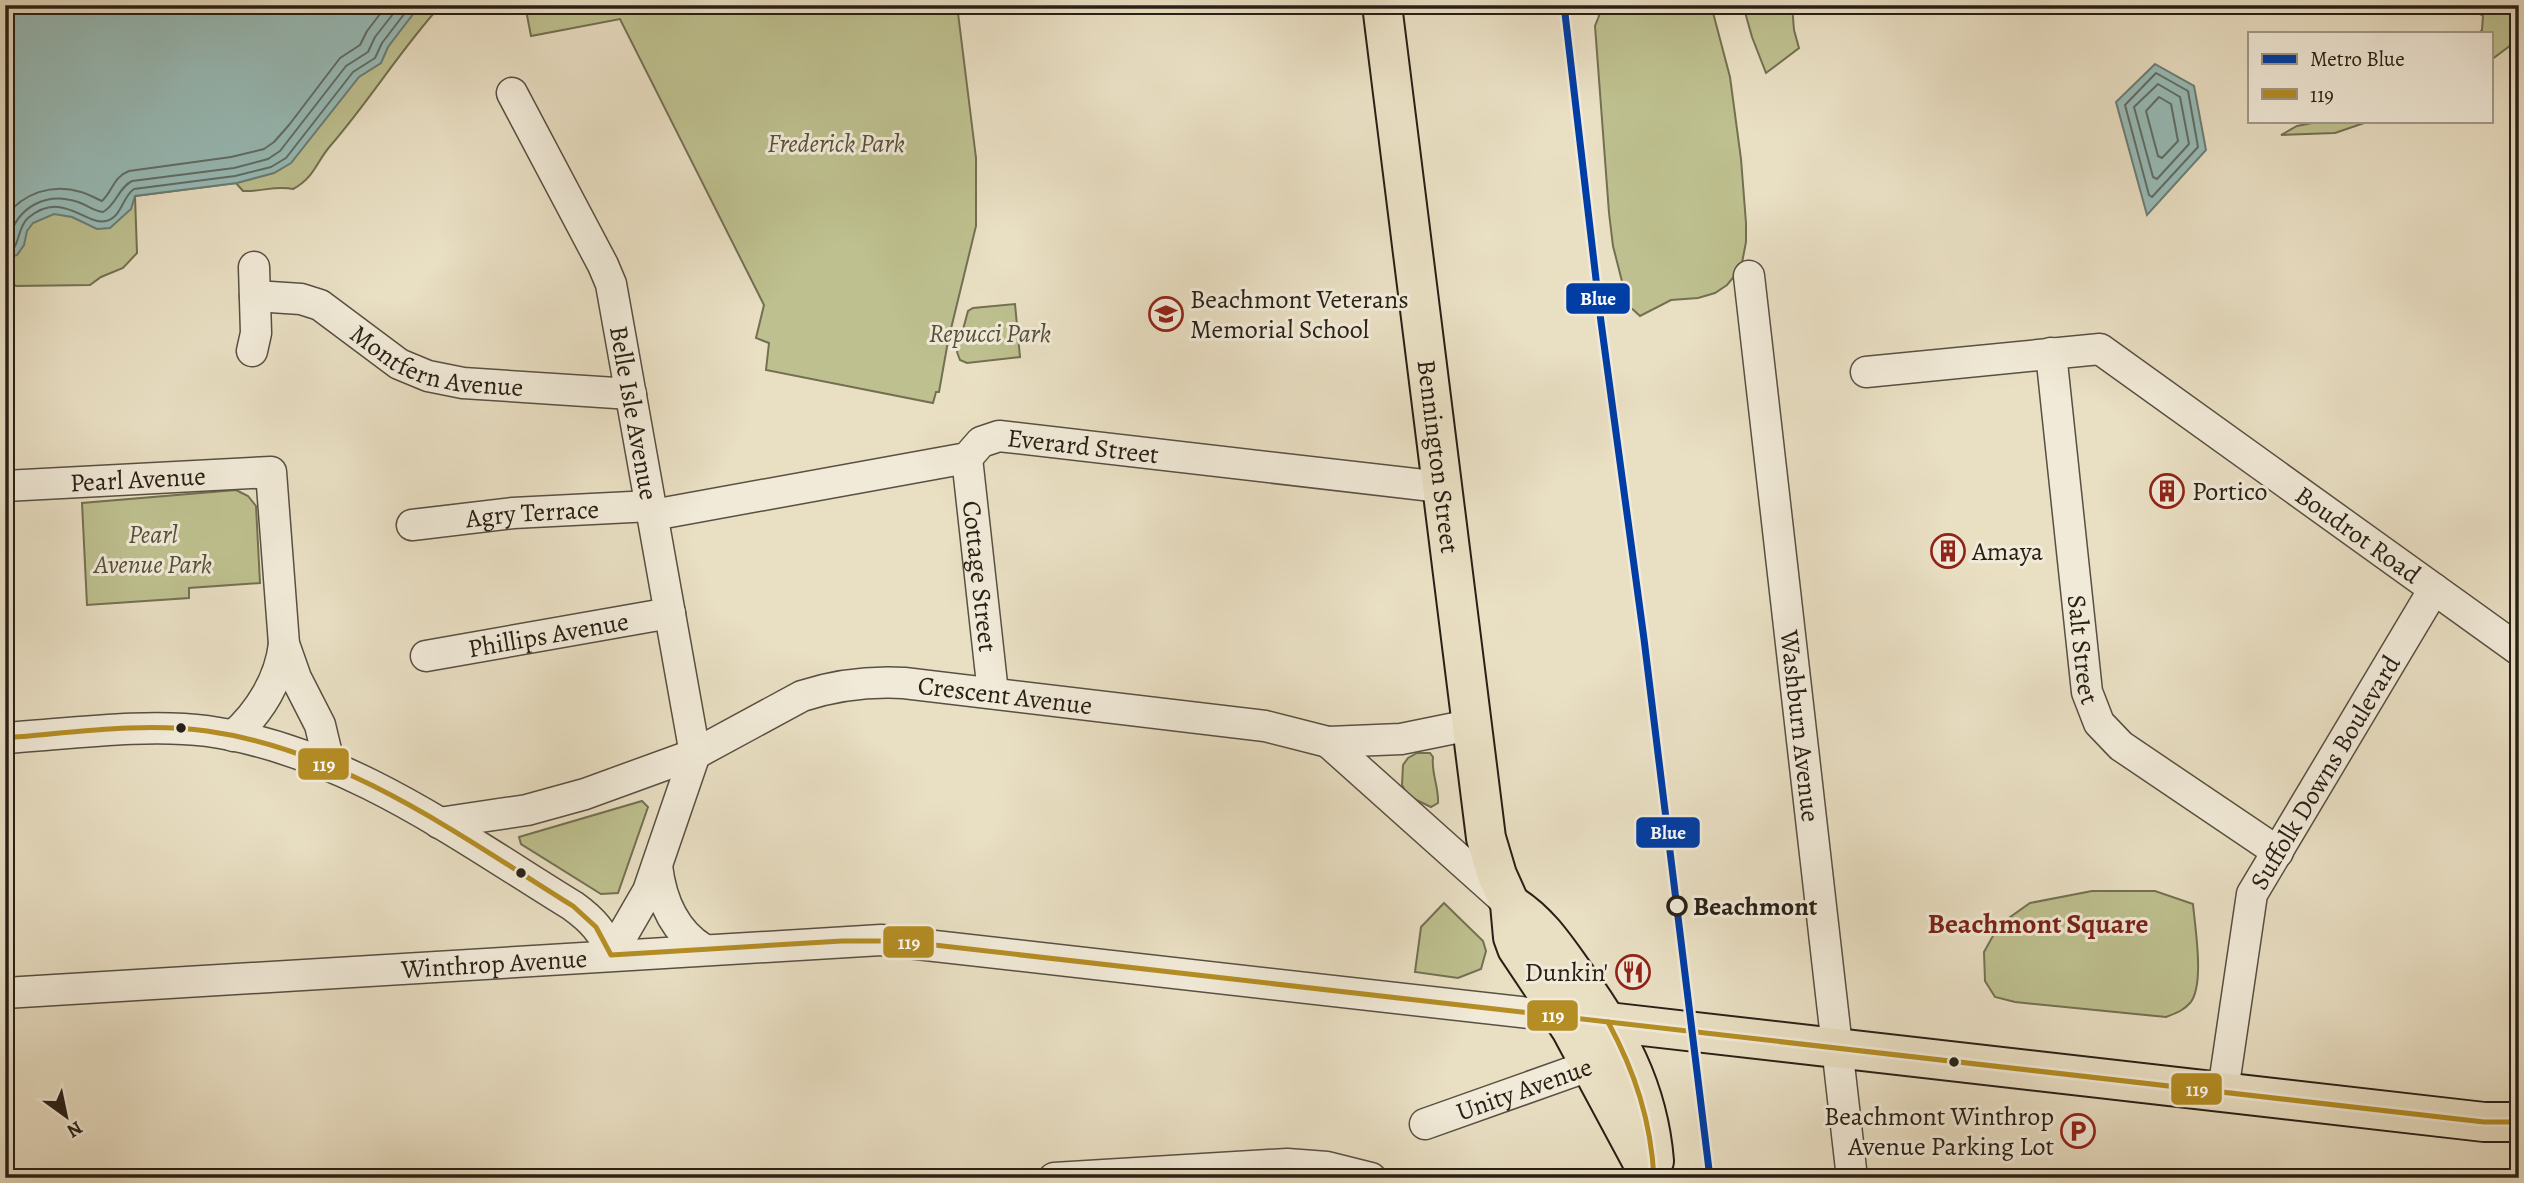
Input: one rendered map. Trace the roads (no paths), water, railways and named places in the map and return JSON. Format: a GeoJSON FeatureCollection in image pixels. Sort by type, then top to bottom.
{"type":"FeatureCollection","features":[{"type":"Feature","properties":{"kind":"main road","name":"Bennington Street"},"geometry":{"type":"LineString","coordinates":[[1382,5],[1486,838],[1497,875],[1510,904],[1511,926],[1517,948],[1564,1017]]}},
{"type":"Feature","properties":{"kind":"main road","name":"Bennington Street"},"geometry":{"type":"LineString","coordinates":[[1510,904],[1543,930],[1648,1118],[1653,1144],[1653,1178]]}},
{"type":"Feature","properties":{"kind":"main road","name":"Winthrop Avenue"},"geometry":{"type":"LineString","coordinates":[[1564,1017],[1608,1047],[1837,1048],[2223,1091],[2510,1129]]}},
{"type":"Feature","properties":{"kind":"street","name":"Belle Isle Avenue"},"geometry":{"type":"LineString","coordinates":[[512,93],[607,274],[613,294],[695,754]]}},
{"type":"Feature","properties":{"kind":"street"},"geometry":{"type":"LineString","coordinates":[[252,351],[256,333],[254,267]]}},
{"type":"Feature","properties":{"kind":"street","name":"Washburn Avenue"},"geometry":{"type":"LineString","coordinates":[[1749,276],[1852,1178]]}},
{"type":"Feature","properties":{"kind":"street","name":"Montfern Avenue"},"geometry":{"type":"LineString","coordinates":[[255,296],[302,299],[320,305],[399,364],[428,376],[463,383],[631,394]]}},
{"type":"Feature","properties":{"kind":"street","name":"Boudrot Road"},"geometry":{"type":"LineString","coordinates":[[1866,372],[2100,348],[2519,650]]}},
{"type":"Feature","properties":{"kind":"street","name":"Salt Street"},"geometry":{"type":"LineString","coordinates":[[2051,353],[2087,692],[2099,723],[2121,746],[2277,852]]}},
{"type":"Feature","properties":{"kind":"street","name":"Everard Street"},"geometry":{"type":"LineString","coordinates":[[652,510],[967,458],[981,442],[999,436],[1441,487]]}},
{"type":"Feature","properties":{"kind":"street","name":"Cottage Street"},"geometry":{"type":"LineString","coordinates":[[967,458],[993,693]]}},
{"type":"Feature","properties":{"kind":"street","name":"Pearl Avenue"},"geometry":{"type":"LineString","coordinates":[[5,486],[271,472],[284,643]]}},
{"type":"Feature","properties":{"kind":"street","name":"Agry Terrace"},"geometry":{"type":"LineString","coordinates":[[412,524],[513,513],[652,510]]}},
{"type":"Feature","properties":{"kind":"street","name":"Suffolk Downs Boulevard"},"geometry":{"type":"LineString","coordinates":[[2223,1091],[2252,894],[2434,589]]}},
{"type":"Feature","properties":{"kind":"street","name":"Phillips Avenue"},"geometry":{"type":"LineString","coordinates":[[426,656],[670,613]]}},
{"type":"Feature","properties":{"kind":"street"},"geometry":{"type":"LineString","coordinates":[[233,736],[252,716],[272,685],[281,665],[284,643]]}},
{"type":"Feature","properties":{"kind":"street"},"geometry":{"type":"LineString","coordinates":[[284,643],[296,678],[320,725],[327,764]]}},
{"type":"Feature","properties":{"kind":"street","name":"Crescent Avenue"},"geometry":{"type":"LineString","coordinates":[[439,823],[546,806],[695,754],[730,737],[785,704],[821,690],[883,682],[1265,726],[1328,742],[1401,739],[1470,725]]}},
{"type":"Feature","properties":{"kind":"street"},"geometry":{"type":"LineString","coordinates":[[5,738],[163,729],[207,731],[327,764],[362,780],[439,823],[583,913],[603,934],[611,955]]}},
{"type":"Feature","properties":{"kind":"street","name":"Crescent Avenue"},"geometry":{"type":"LineString","coordinates":[[1328,742],[1510,904]]}},
{"type":"Feature","properties":{"kind":"street"},"geometry":{"type":"LineString","coordinates":[[611,955],[648,891],[695,754]]}},
{"type":"Feature","properties":{"kind":"street"},"geometry":{"type":"LineString","coordinates":[[657,866],[662,891],[671,914],[687,936],[703,949]]}},
{"type":"Feature","properties":{"kind":"street","name":"Winthrop Avenue"},"geometry":{"type":"LineString","coordinates":[[5,993],[703,949],[842,941],[899,941],[1564,1017]]}},
{"type":"Feature","properties":{"kind":"street","name":"Unity Avenue"},"geometry":{"type":"LineString","coordinates":[[1425,1124],[1608,1047]]}},
{"type":"Feature","properties":{"kind":"street"},"geometry":{"type":"LineString","coordinates":[[1054,1178],[1287,1164],[1326,1167],[1371,1178]]}},
{"type":"Feature","properties":{"kind":"water"},"geometry":{"type":"Polygon","coordinates":[[[5,5],[420,5],[388,47],[381,63],[359,77],[291,163],[274,173],[237,183],[135,196],[131,209],[110,228],[97,229],[72,217],[54,214],[33,223],[17,255],[9,257],[5,254],[5,5]]]}},
{"type":"Feature","properties":{"kind":"water"},"geometry":{"type":"Polygon","coordinates":[[[2155,64],[2194,86],[2206,150],[2147,215],[2116,102],[2155,64]]]}},
{"type":"Feature","properties":{"kind":"metro line","name":"Blue"},"geometry":{"type":"LineString","coordinates":[[1564,5],[1601,322],[1644,639],[1710,1178]]}},
{"type":"Feature","properties":{"kind":"place","name":"Beachmont Veterans Memorial School"},"geometry":{"type":"Point","coordinates":[1166,314]}},
{"type":"Feature","properties":{"kind":"place","name":"Portico"},"geometry":{"type":"Point","coordinates":[2167,491]}},
{"type":"Feature","properties":{"kind":"place","name":"Amaya"},"geometry":{"type":"Point","coordinates":[1948,551]}},
{"type":"Feature","properties":{"kind":"place","name":"Beachmont"},"geometry":{"type":"Point","coordinates":[1677,906]}},
{"type":"Feature","properties":{"kind":"place","name":"Dunkin'"},"geometry":{"type":"Point","coordinates":[1633,972]}},
{"type":"Feature","properties":{"kind":"place","name":"Beachmont Winthrop Avenue Parking Lot"},"geometry":{"type":"Point","coordinates":[2078,1131]}},
{"type":"Feature","properties":{"kind":"district","name":"Beachmont Square"},"geometry":{"type":"Point","coordinates":[2038,923]}},
{"type":"Feature","properties":{"kind":"park label","name":"Frederick Park"},"geometry":{"type":"Point","coordinates":[836,143]}},
{"type":"Feature","properties":{"kind":"park label","name":"Repucci Park"},"geometry":{"type":"Point","coordinates":[990,333]}},
{"type":"Feature","properties":{"kind":"park label","name":"Pearl Avenue Park"},"geometry":{"type":"Point","coordinates":[153,549]}}]}
